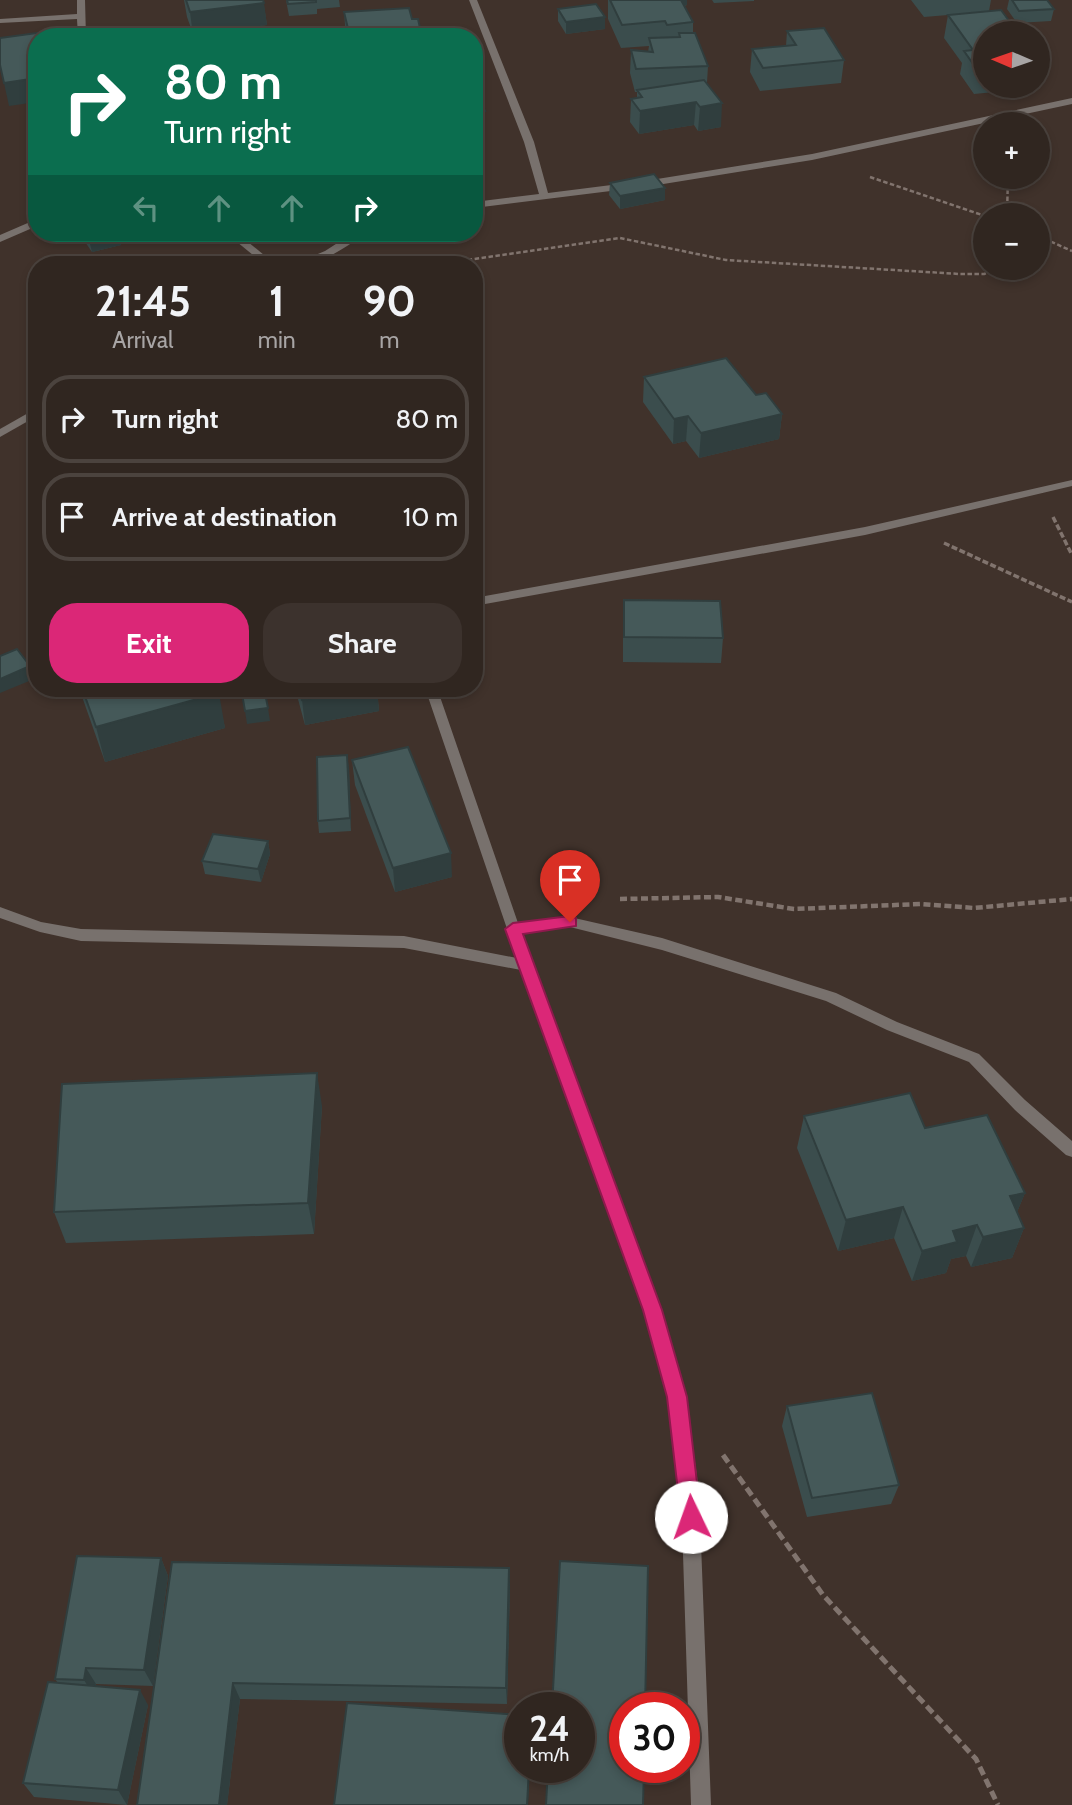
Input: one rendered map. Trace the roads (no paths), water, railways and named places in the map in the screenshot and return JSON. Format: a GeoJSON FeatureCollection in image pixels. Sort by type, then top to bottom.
{"type":"FeatureCollection","features":[{"type":"Feature","properties":{"kind":"street"},"geometry":{"type":"LineString","coordinates":[[81,0],[81,28]]}},
{"type":"Feature","properties":{"kind":"street"},"geometry":{"type":"LineString","coordinates":[[473,0],[529,142],[544,197]]}},
{"type":"Feature","properties":{"kind":"street"},"geometry":{"type":"LineString","coordinates":[[0,20],[80,16]]}},
{"type":"Feature","properties":{"kind":"street"},"geometry":{"type":"LineString","coordinates":[[483,204],[651,183],[812,157],[1072,101]]}},
{"type":"Feature","properties":{"kind":"street"},"geometry":{"type":"LineString","coordinates":[[0,239],[28,226]]}},
{"type":"Feature","properties":{"kind":"street"},"geometry":{"type":"LineString","coordinates":[[242,242],[260,256]]}},
{"type":"Feature","properties":{"kind":"street"},"geometry":{"type":"LineString","coordinates":[[320,256],[345,242]]}},
{"type":"Feature","properties":{"kind":"street"},"geometry":{"type":"LineString","coordinates":[[0,434],[28,417]]}},
{"type":"Feature","properties":{"kind":"street"},"geometry":{"type":"LineString","coordinates":[[483,600],[902,523],[1072,483]]}},
{"type":"Feature","properties":{"kind":"street"},"geometry":{"type":"LineString","coordinates":[[434,697],[513,929],[652,1310],[677,1397],[690,1491],[701,1805]]}},
{"type":"Feature","properties":{"kind":"street"},"geometry":{"type":"LineString","coordinates":[[0,912],[40,927],[81,935],[404,942],[527,966]]}},
{"type":"Feature","properties":{"kind":"street"},"geometry":{"type":"LineString","coordinates":[[513,929],[570,922],[662,944],[831,997],[892,1027],[974,1058],[1020,1105],[1072,1150]]}}]}
